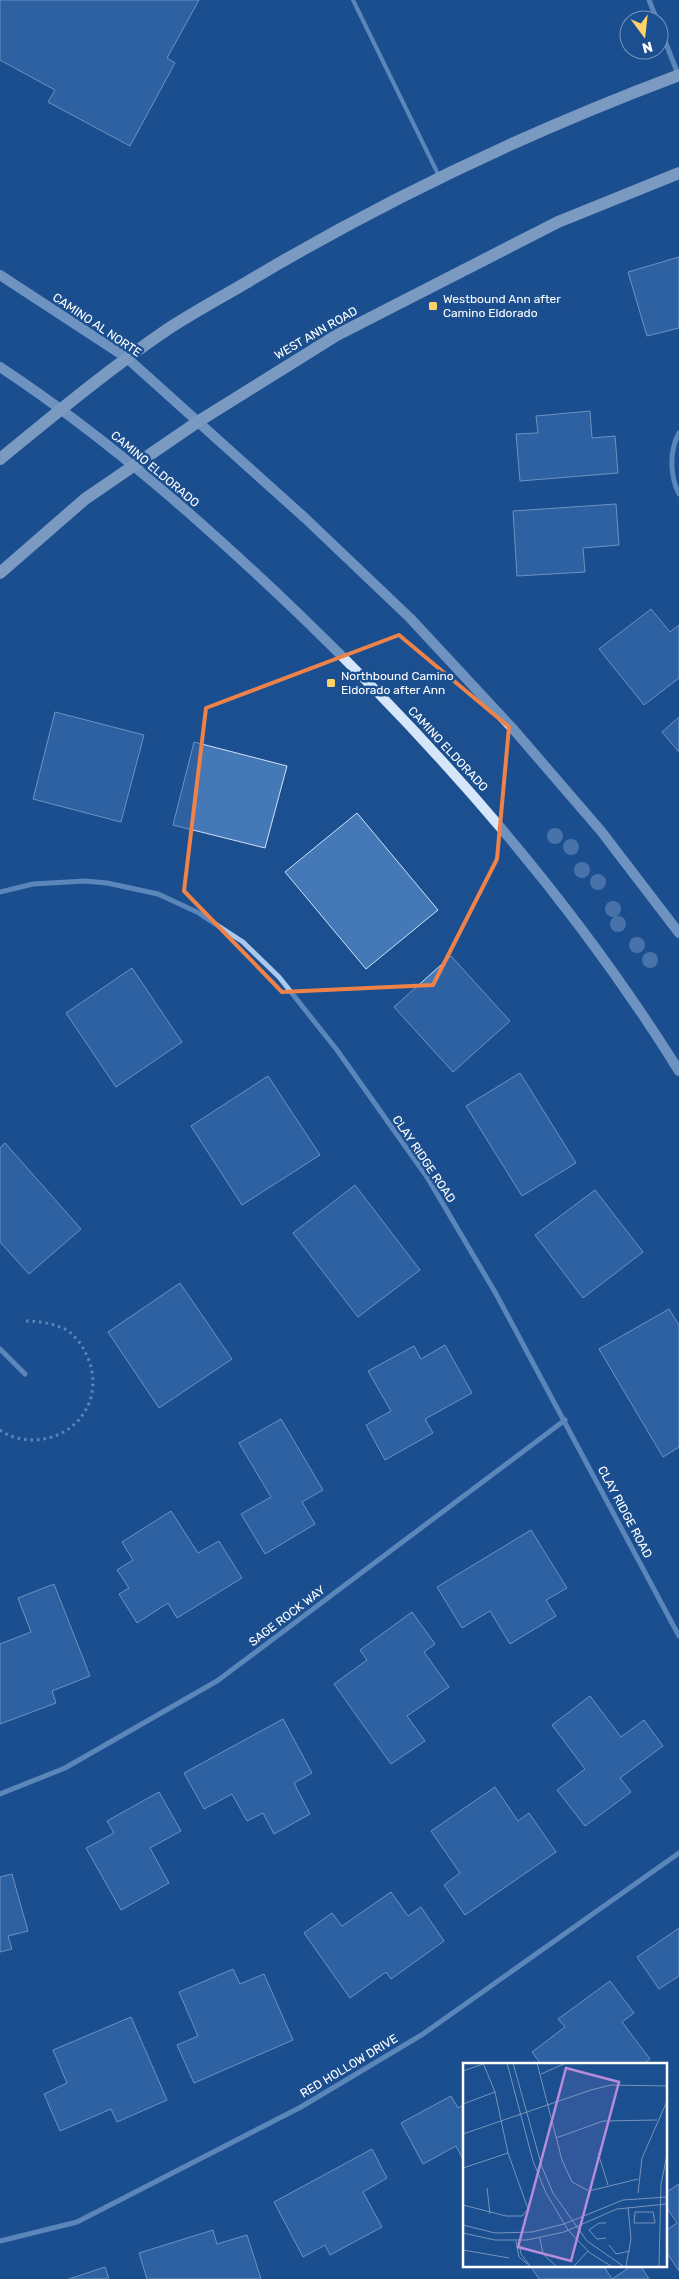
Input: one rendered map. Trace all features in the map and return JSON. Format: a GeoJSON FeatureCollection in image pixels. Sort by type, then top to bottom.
{"type":"FeatureCollection","features":[{"type":"Feature","properties":{"kind":"main road"},"geometry":{"type":"LineString","coordinates":[[0,459],[127,358],[170,328],[277,264],[389,202],[440,178],[586,111],[679,75]]}},
{"type":"Feature","properties":{"kind":"main road","name":"WEST ANN ROAD"},"geometry":{"type":"LineString","coordinates":[[0,573],[85,499],[199,421],[337,334],[558,222],[679,173]]}},
{"type":"Feature","properties":{"kind":"main road","name":"CAMINO AL NORTE"},"geometry":{"type":"LineString","coordinates":[[0,275],[127,358],[199,421]]}},
{"type":"Feature","properties":{"kind":"main road"},"geometry":{"type":"LineString","coordinates":[[0,367],[62,408]]}},
{"type":"Feature","properties":{"kind":"main road","name":"CAMINO ELDORADO"},"geometry":{"type":"LineString","coordinates":[[62,408],[133,466],[251,568],[351,664],[431,747],[504,829],[588,938],[648,1022],[679,1071]]}},
{"type":"Feature","properties":{"kind":"main road"},"geometry":{"type":"LineString","coordinates":[[199,421],[410,618],[514,730],[601,831],[679,933]]}},
{"type":"Feature","properties":{"kind":"street"},"geometry":{"type":"LineString","coordinates":[[669,50],[679,75]]}},
{"type":"Feature","properties":{"kind":"street"},"geometry":{"type":"LineString","coordinates":[[679,432],[673,443],[672,482],[679,494]]}},
{"type":"Feature","properties":{"kind":"street","name":"CLAY RIDGE ROAD"},"geometry":{"type":"LineString","coordinates":[[0,892],[33,884],[85,882],[107,883],[158,894],[198,912],[243,942],[279,978],[337,1050],[427,1177],[495,1292],[679,1636]]}},
{"type":"Feature","properties":{"kind":"street"},"geometry":{"type":"LineString","coordinates":[[0,1349],[24,1374]]}},
{"type":"Feature","properties":{"kind":"street","name":"SAGE ROCK WAY"},"geometry":{"type":"LineString","coordinates":[[0,1794],[65,1768],[217,1681],[565,1420]]}},
{"type":"Feature","properties":{"kind":"street","name":"RED HOLLOW DRIVE"},"geometry":{"type":"LineString","coordinates":[[0,2241],[77,2222],[301,2107],[423,2034],[679,1853]]}},
{"type":"Feature","properties":{"kind":"lane"},"geometry":{"type":"LineString","coordinates":[[353,0],[440,178]]}},
{"type":"Feature","properties":{"kind":"path"},"geometry":{"type":"LineString","coordinates":[[0,1430],[4,1434],[24,1440],[45,1439],[64,1432],[75,1424],[90,1401],[94,1381],[90,1360],[80,1343],[64,1329],[45,1322],[25,1321]]}},
{"type":"Feature","properties":{"kind":"highlighted area"},"geometry":{"type":"Polygon","coordinates":[[[399,635],[509,727],[497,859],[433,985],[282,992],[184,891],[206,708],[399,635]]]}},
{"type":"Feature","properties":{"kind":"building"},"geometry":{"type":"Polygon","coordinates":[[[0,0],[199,0],[167,58],[175,63],[130,146],[48,102],[55,90],[0,60],[0,0]]]}},
{"type":"Feature","properties":{"kind":"building"},"geometry":{"type":"Polygon","coordinates":[[[679,257],[679,328],[647,336],[628,272],[679,257]]]}},
{"type":"Feature","properties":{"kind":"building"},"geometry":{"type":"Polygon","coordinates":[[[590,411],[592,438],[615,436],[618,473],[520,481],[516,434],[538,433],[536,416],[590,411]]]}},
{"type":"Feature","properties":{"kind":"building"},"geometry":{"type":"Polygon","coordinates":[[[616,504],[619,545],[583,548],[585,572],[517,576],[513,511],[616,504]]]}},
{"type":"Feature","properties":{"kind":"building"},"geometry":{"type":"Polygon","coordinates":[[[651,609],[670,632],[679,625],[679,678],[644,705],[599,649],[651,609]]]}},
{"type":"Feature","properties":{"kind":"building"},"geometry":{"type":"Polygon","coordinates":[[[55,712],[144,735],[121,822],[33,799],[55,712]]]}},
{"type":"Feature","properties":{"kind":"building"},"geometry":{"type":"Polygon","coordinates":[[[679,717],[679,752],[662,732],[679,717]]]}},
{"type":"Feature","properties":{"kind":"building"},"geometry":{"type":"Polygon","coordinates":[[[194,742],[287,766],[265,848],[173,825],[194,742]]]}},
{"type":"Feature","properties":{"kind":"building"},"geometry":{"type":"Polygon","coordinates":[[[357,813],[438,910],[366,969],[285,872],[357,813]]]}},
{"type":"Feature","properties":{"kind":"building"},"geometry":{"type":"Polygon","coordinates":[[[451,956],[510,1021],[453,1072],[394,1007],[451,956]]]}},
{"type":"Feature","properties":{"kind":"building"},"geometry":{"type":"Polygon","coordinates":[[[132,968],[182,1042],[116,1087],[66,1013],[132,968]]]}},
{"type":"Feature","properties":{"kind":"building"},"geometry":{"type":"Polygon","coordinates":[[[520,1073],[576,1163],[522,1196],[466,1106],[520,1073]]]}},
{"type":"Feature","properties":{"kind":"building"},"geometry":{"type":"Polygon","coordinates":[[[268,1076],[320,1155],[242,1205],[191,1126],[268,1076]]]}},
{"type":"Feature","properties":{"kind":"building"},"geometry":{"type":"Polygon","coordinates":[[[5,1143],[81,1229],[29,1274],[0,1242],[0,1148],[5,1143]]]}},
{"type":"Feature","properties":{"kind":"building"},"geometry":{"type":"Polygon","coordinates":[[[355,1185],[420,1270],[358,1317],[293,1233],[355,1185]]]}},
{"type":"Feature","properties":{"kind":"building"},"geometry":{"type":"Polygon","coordinates":[[[595,1190],[643,1252],[583,1298],[535,1235],[595,1190]]]}},
{"type":"Feature","properties":{"kind":"building"},"geometry":{"type":"Polygon","coordinates":[[[180,1283],[232,1359],[159,1408],[108,1332],[180,1283]]]}},
{"type":"Feature","properties":{"kind":"building"},"geometry":{"type":"Polygon","coordinates":[[[669,1309],[679,1325],[679,1447],[663,1457],[599,1349],[669,1309]]]}},
{"type":"Feature","properties":{"kind":"building"},"geometry":{"type":"Polygon","coordinates":[[[445,1345],[472,1393],[425,1419],[433,1433],[385,1460],[366,1425],[391,1411],[368,1371],[414,1346],[421,1359],[445,1345]]]}},
{"type":"Feature","properties":{"kind":"building"},"geometry":{"type":"Polygon","coordinates":[[[281,1419],[323,1490],[302,1502],[315,1524],[265,1554],[241,1514],[271,1497],[239,1443],[281,1419]]]}},
{"type":"Feature","properties":{"kind":"building"},"geometry":{"type":"Polygon","coordinates":[[[171,1511],[198,1553],[219,1541],[242,1578],[177,1618],[168,1603],[137,1623],[119,1594],[129,1588],[117,1570],[133,1560],[122,1542],[171,1511]]]}},
{"type":"Feature","properties":{"kind":"building"},"geometry":{"type":"Polygon","coordinates":[[[531,1530],[567,1588],[546,1600],[556,1616],[510,1644],[490,1611],[462,1628],[437,1587],[531,1530]]]}},
{"type":"Feature","properties":{"kind":"building"},"geometry":{"type":"Polygon","coordinates":[[[54,1584],[90,1676],[52,1691],[56,1703],[0,1724],[0,1644],[31,1632],[18,1598],[54,1584]]]}},
{"type":"Feature","properties":{"kind":"building"},"geometry":{"type":"Polygon","coordinates":[[[412,1612],[435,1644],[424,1652],[449,1687],[407,1716],[425,1741],[391,1764],[334,1684],[367,1660],[360,1650],[412,1612]]]}},
{"type":"Feature","properties":{"kind":"building"},"geometry":{"type":"Polygon","coordinates":[[[590,1696],[621,1737],[644,1720],[663,1746],[620,1778],[631,1792],[585,1826],[557,1790],[585,1769],[552,1725],[590,1696]]]}},
{"type":"Feature","properties":{"kind":"building"},"geometry":{"type":"Polygon","coordinates":[[[283,1719],[312,1773],[294,1783],[310,1814],[274,1834],[263,1813],[247,1821],[232,1794],[204,1809],[184,1773],[283,1719]]]}},
{"type":"Feature","properties":{"kind":"building"},"geometry":{"type":"Polygon","coordinates":[[[495,1787],[518,1821],[529,1813],[556,1852],[465,1915],[444,1885],[460,1873],[431,1831],[495,1787]]]}},
{"type":"Feature","properties":{"kind":"building"},"geometry":{"type":"Polygon","coordinates":[[[159,1792],[181,1831],[150,1848],[169,1883],[121,1910],[86,1848],[114,1833],[107,1821],[159,1792]]]}},
{"type":"Feature","properties":{"kind":"building"},"geometry":{"type":"Polygon","coordinates":[[[12,1874],[28,1931],[8,1936],[12,1949],[0,1952],[0,1877],[12,1874]]]}},
{"type":"Feature","properties":{"kind":"building"},"geometry":{"type":"Polygon","coordinates":[[[391,1892],[408,1916],[421,1907],[444,1941],[391,1979],[386,1972],[350,1998],[304,1933],[332,1913],[342,1926],[391,1892]]]}},
{"type":"Feature","properties":{"kind":"building"},"geometry":{"type":"Polygon","coordinates":[[[679,1928],[679,1976],[659,1989],[637,1957],[679,1928]]]}},
{"type":"Feature","properties":{"kind":"building"},"geometry":{"type":"Polygon","coordinates":[[[233,1969],[240,1984],[264,1974],[293,2040],[194,2083],[177,2045],[198,2036],[179,1992],[233,1969]]]}},
{"type":"Feature","properties":{"kind":"building"},"geometry":{"type":"Polygon","coordinates":[[[610,1981],[634,2013],[622,2022],[650,2059],[644,2063],[540,2063],[532,2052],[565,2027],[558,2019],[610,1981]]]}},
{"type":"Feature","properties":{"kind":"building"},"geometry":{"type":"Polygon","coordinates":[[[131,2017],[167,2100],[117,2122],[111,2109],[60,2131],[44,2094],[67,2083],[53,2050],[131,2017]]]}},
{"type":"Feature","properties":{"kind":"building"},"geometry":{"type":"Polygon","coordinates":[[[451,2096],[458,2108],[463,2106],[463,2159],[456,2146],[423,2164],[401,2123],[451,2096]]]}},
{"type":"Feature","properties":{"kind":"building"},"geometry":{"type":"Polygon","coordinates":[[[372,2149],[387,2178],[363,2192],[382,2227],[330,2255],[325,2245],[303,2257],[274,2202],[372,2149]]]}},
{"type":"Feature","properties":{"kind":"building"},"geometry":{"type":"Polygon","coordinates":[[[679,2184],[679,2271],[666,2252],[666,2230],[677,2223],[666,2206],[666,2192],[679,2184]]]}},
{"type":"Feature","properties":{"kind":"building"},"geometry":{"type":"Polygon","coordinates":[[[213,2230],[217,2244],[247,2235],[261,2279],[147,2279],[139,2253],[213,2230]]]}},
{"type":"Feature","properties":{"kind":"building"},"geometry":{"type":"Polygon","coordinates":[[[604,2266],[612,2279],[539,2279],[531,2267],[604,2266]]]}},
{"type":"Feature","properties":{"kind":"building"},"geometry":{"type":"Polygon","coordinates":[[[632,2266],[641,2266],[649,2279],[612,2279],[632,2266]]]}},
{"type":"Feature","properties":{"kind":"building"},"geometry":{"type":"Polygon","coordinates":[[[105,2267],[109,2279],[69,2279],[105,2267]]]}},
{"type":"Feature","properties":{"kind":"place","name":"Westbound Ann after Camino Eldorado"},"geometry":{"type":"Point","coordinates":[433,306]}},
{"type":"Feature","properties":{"kind":"place","name":"Northbound Camino Eldorado after Ann"},"geometry":{"type":"Point","coordinates":[331,683]}}]}
